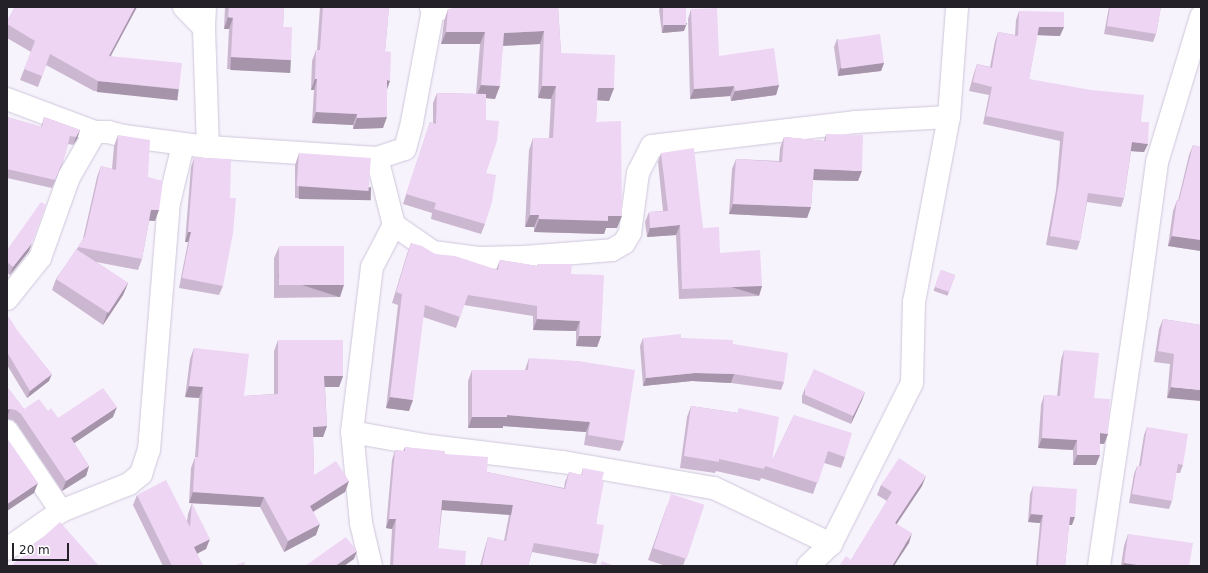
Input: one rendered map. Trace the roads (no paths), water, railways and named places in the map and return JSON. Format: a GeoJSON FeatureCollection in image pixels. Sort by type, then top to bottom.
{"type":"FeatureCollection","features":[{"type":"Feature","properties":{"kind":"street"},"geometry":{"type":"LineString","coordinates":[[184,7],[204,18],[208,147]]}},
{"type":"Feature","properties":{"kind":"street"},"geometry":{"type":"LineString","coordinates":[[808,566],[831,544],[912,383],[914,302],[950,117],[957,7]]}},
{"type":"Feature","properties":{"kind":"street"},"geometry":{"type":"LineString","coordinates":[[7,99],[95,132],[108,132],[124,136],[183,145],[377,158],[405,149],[439,8]]}},
{"type":"Feature","properties":{"kind":"street"},"geometry":{"type":"LineString","coordinates":[[1099,566],[1157,162],[1201,17]]}},
{"type":"Feature","properties":{"kind":"street"},"geometry":{"type":"LineString","coordinates":[[377,158],[394,225],[432,252],[479,258],[524,257],[612,250],[624,243],[630,233],[638,173],[652,146],[855,122],[950,117]]}},
{"type":"Feature","properties":{"kind":"street"},"geometry":{"type":"LineString","coordinates":[[7,299],[40,258],[69,177],[95,132]]}},
{"type":"Feature","properties":{"kind":"street"},"geometry":{"type":"LineString","coordinates":[[7,549],[62,511],[129,484],[141,474],[146,463],[149,450],[169,203],[183,145]]}},
{"type":"Feature","properties":{"kind":"street"},"geometry":{"type":"LineString","coordinates":[[371,566],[361,523],[352,432],[372,267],[394,225]]}},
{"type":"Feature","properties":{"kind":"street"},"geometry":{"type":"LineString","coordinates":[[7,431],[62,511]]}},
{"type":"Feature","properties":{"kind":"street"},"geometry":{"type":"LineString","coordinates":[[352,432],[430,446],[563,462],[714,488],[831,544]]}}]}
